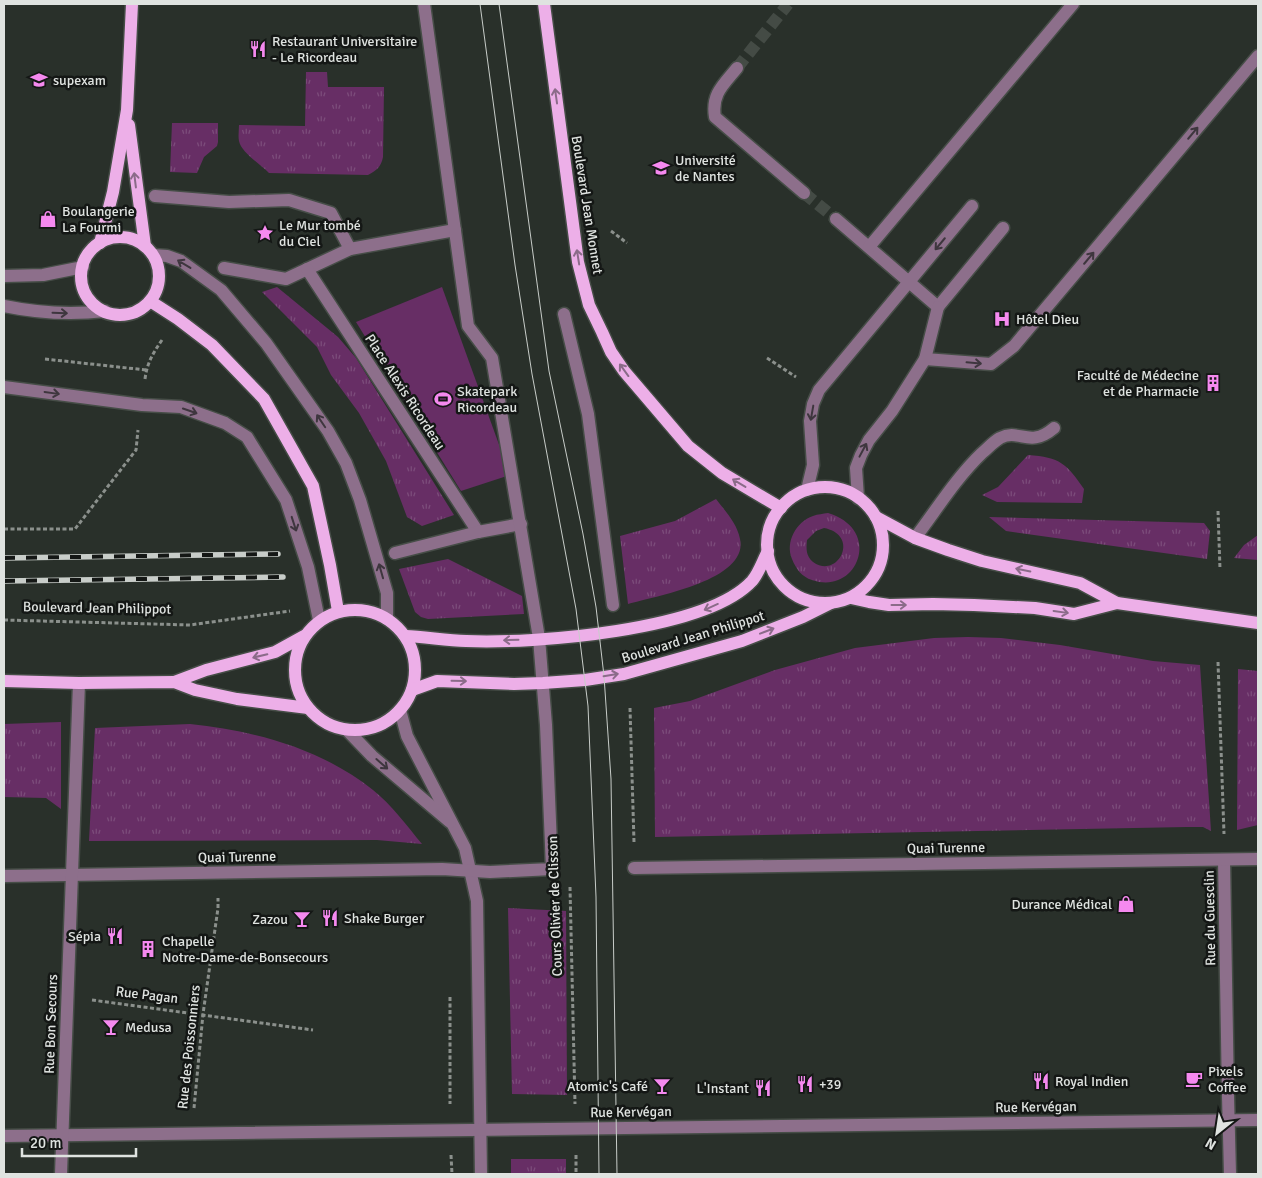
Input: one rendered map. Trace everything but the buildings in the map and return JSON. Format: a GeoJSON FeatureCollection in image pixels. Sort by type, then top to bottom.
{"type":"FeatureCollection","features":[{"type":"Feature","properties":{"kind":"main road"},"geometry":{"type":"LineString","coordinates":[[100,243],[113,192],[127,110],[132,4]]}},
{"type":"Feature","properties":{"kind":"main road","name":"Boulevard Jean Monnet"},"geometry":{"type":"LineString","coordinates":[[544,4],[578,262],[589,305],[611,352],[624,371],[688,446],[722,473],[781,508]]}},
{"type":"Feature","properties":{"kind":"main road"},"geometry":{"type":"LineString","coordinates":[[127,110],[149,251],[159,273],[159,279],[150,301],[132,313],[115,314],[105,311],[99,308],[87,296],[82,279],[83,267],[91,251],[100,243],[111,238],[123,237],[135,240],[149,251]]}},
{"type":"Feature","properties":{"kind":"main road"},"geometry":{"type":"LineString","coordinates":[[150,301],[178,318],[212,346],[264,399],[313,486],[338,612]]}},
{"type":"Feature","properties":{"kind":"main road"},"geometry":{"type":"LineString","coordinates":[[834,488],[846,491],[868,506],[876,517],[881,529],[883,542],[881,562],[867,586],[850,598],[831,603],[810,601],[791,592],[777,577],[769,558],[768,538],[771,525],[781,508],[793,497],[807,490],[834,488]]}},
{"type":"Feature","properties":{"kind":"main road"},"geometry":{"type":"LineString","coordinates":[[876,517],[915,538],[982,561],[1080,582],[1117,603],[1258,624]]}},
{"type":"Feature","properties":{"kind":"main road","name":"Boulevard Jean Philippot"},"geometry":{"type":"LineString","coordinates":[[405,636],[465,641],[616,632],[706,609],[738,594],[754,580],[768,551]]}},
{"type":"Feature","properties":{"kind":"main road"},"geometry":{"type":"LineString","coordinates":[[850,598],[890,605],[974,605],[1035,608],[1074,614],[1117,603]]}},
{"type":"Feature","properties":{"kind":"main road","name":"Boulevard Jean Philippot"},"geometry":{"type":"LineString","coordinates":[[412,690],[437,681],[514,684],[543,683],[585,680],[624,674],[742,641],[803,617],[831,603]]}},
{"type":"Feature","properties":{"kind":"main road"},"geometry":{"type":"LineString","coordinates":[[364,610],[388,619],[405,636],[414,657],[415,674],[412,690],[400,710],[393,717],[376,727],[357,730],[338,728],[321,721],[308,708],[296,688],[294,673],[297,650],[304,636],[319,620],[338,612],[364,610]]}},
{"type":"Feature","properties":{"kind":"main road"},"geometry":{"type":"LineString","coordinates":[[4,681],[80,683],[174,682],[206,670],[275,652],[304,636]]}},
{"type":"Feature","properties":{"kind":"main road"},"geometry":{"type":"LineString","coordinates":[[174,682],[195,690],[237,699],[308,708]]}},
{"type":"Feature","properties":{"kind":"street"},"geometry":{"type":"LineString","coordinates":[[424,4],[468,326],[492,358],[539,638],[543,683]]}},
{"type":"Feature","properties":{"kind":"street"},"geometry":{"type":"LineString","coordinates":[[869,248],[1073,4]]}},
{"type":"Feature","properties":{"kind":"street"},"geometry":{"type":"LineString","coordinates":[[925,359],[991,364],[1014,346],[1258,56]]}},
{"type":"Feature","properties":{"kind":"street"},"geometry":{"type":"LineString","coordinates":[[737,68],[717,93],[714,109],[715,117],[804,193]]}},
{"type":"Feature","properties":{"kind":"street"},"geometry":{"type":"LineString","coordinates":[[154,196],[229,202],[288,200],[331,213],[350,249]]}},
{"type":"Feature","properties":{"kind":"street"},"geometry":{"type":"LineString","coordinates":[[807,490],[813,465],[810,421],[813,404],[819,390],[972,206]]}},
{"type":"Feature","properties":{"kind":"street"},"geometry":{"type":"LineString","coordinates":[[836,219],[938,307]]}},
{"type":"Feature","properties":{"kind":"street"},"geometry":{"type":"LineString","coordinates":[[858,498],[856,468],[860,455],[869,440],[892,411],[925,359],[938,307],[1003,228]]}},
{"type":"Feature","properties":{"kind":"street"},"geometry":{"type":"LineString","coordinates":[[224,268],[286,279],[350,249],[455,230]]}},
{"type":"Feature","properties":{"kind":"street"},"geometry":{"type":"LineString","coordinates":[[149,251],[182,262],[221,290],[266,343],[328,431],[346,463],[360,500],[387,593],[388,619]]}},
{"type":"Feature","properties":{"kind":"street"},"geometry":{"type":"LineString","coordinates":[[4,276],[43,275],[83,267]]}},
{"type":"Feature","properties":{"kind":"street","name":"Place Alexis Ricordeau"},"geometry":{"type":"LineString","coordinates":[[307,269],[478,532]]}},
{"type":"Feature","properties":{"kind":"street"},"geometry":{"type":"LineString","coordinates":[[7,310],[66,314],[105,311]]}},
{"type":"Feature","properties":{"kind":"street"},"geometry":{"type":"LineString","coordinates":[[564,314],[588,414],[613,605]]}},
{"type":"Feature","properties":{"kind":"street"},"geometry":{"type":"LineString","coordinates":[[4,387],[142,405],[181,407],[225,422],[247,438],[286,500],[308,567],[319,620]]}},
{"type":"Feature","properties":{"kind":"street"},"geometry":{"type":"LineString","coordinates":[[915,538],[972,463],[998,439],[1011,436],[1039,438],[1054,428]]}},
{"type":"Feature","properties":{"kind":"street"},"geometry":{"type":"LineString","coordinates":[[395,553],[478,532],[521,524]]}},
{"type":"Feature","properties":{"kind":"street","name":"Rue Bon Secours"},"geometry":{"type":"LineString","coordinates":[[61,1174],[80,683]]}},
{"type":"Feature","properties":{"kind":"street","name":"Quai Turenne"},"geometry":{"type":"LineString","coordinates":[[4,876],[442,869],[490,872],[552,869],[543,683]]}},
{"type":"Feature","properties":{"kind":"street"},"geometry":{"type":"LineString","coordinates":[[400,710],[407,736],[465,848],[477,901],[481,1174]]}},
{"type":"Feature","properties":{"kind":"street"},"geometry":{"type":"LineString","coordinates":[[347,730],[372,756],[455,827]]}},
{"type":"Feature","properties":{"kind":"street","name":"Quai Turenne"},"geometry":{"type":"LineString","coordinates":[[634,868],[652,866],[1258,859]]}},
{"type":"Feature","properties":{"kind":"street","name":"Rue du Guesclin"},"geometry":{"type":"LineString","coordinates":[[1224,860],[1230,1174]]}},
{"type":"Feature","properties":{"kind":"street","name":"Rue Kervégan"},"geometry":{"type":"LineString","coordinates":[[4,1136],[1258,1120]]}},
{"type":"Feature","properties":{"kind":"path"},"geometry":{"type":"LineString","coordinates":[[611,231],[627,244]]}},
{"type":"Feature","properties":{"kind":"path"},"geometry":{"type":"LineString","coordinates":[[45,359],[146,370]]}},
{"type":"Feature","properties":{"kind":"path"},"geometry":{"type":"LineString","coordinates":[[4,529],[76,529],[136,450],[142,405]]}},
{"type":"Feature","properties":{"kind":"path"},"geometry":{"type":"LineString","coordinates":[[1218,511],[1220,569]]}},
{"type":"Feature","properties":{"kind":"path","name":"Boulevard Jean Philippot"},"geometry":{"type":"LineString","coordinates":[[4,620],[190,625],[292,611]]}},
{"type":"Feature","properties":{"kind":"path","name":"Rue du Guesclin"},"geometry":{"type":"LineString","coordinates":[[1218,662],[1224,860]]}},
{"type":"Feature","properties":{"kind":"path"},"geometry":{"type":"LineString","coordinates":[[630,708],[634,839]]}},
{"type":"Feature","properties":{"kind":"path","name":"Rue des Poissonniers"},"geometry":{"type":"LineString","coordinates":[[193,1134],[193,1112],[203,1014],[218,908],[217,873]]}},
{"type":"Feature","properties":{"kind":"path","name":"Cours Olivier de Clisson"},"geometry":{"type":"LineString","coordinates":[[570,884],[575,1128]]}},
{"type":"Feature","properties":{"kind":"path"},"geometry":{"type":"LineString","coordinates":[[450,990],[450,1130],[452,1174]]}},
{"type":"Feature","properties":{"kind":"path","name":"Rue Pagan"},"geometry":{"type":"LineString","coordinates":[[67,997],[313,1030]]}},
{"type":"Feature","properties":{"kind":"green space"},"geometry":{"type":"Polygon","coordinates":[[[306,72],[327,72],[328,87],[384,87],[383,157],[380,166],[368,175],[269,173],[243,150],[239,141],[239,125],[305,126],[306,72]]]}},
{"type":"Feature","properties":{"kind":"green space"},"geometry":{"type":"Polygon","coordinates":[[[172,123],[218,123],[217,146],[204,157],[197,173],[170,172],[172,123]]]}},
{"type":"Feature","properties":{"kind":"green space"},"geometry":{"type":"Polygon","coordinates":[[[277,287],[338,337],[356,358],[454,515],[422,526],[407,517],[386,461],[359,413],[331,375],[317,347],[262,292],[277,287]]]}},
{"type":"Feature","properties":{"kind":"green space","name":"Skatepark Ricordeau"},"geometry":{"type":"Polygon","coordinates":[[[442,287],[510,475],[461,491],[356,322],[442,287]]]}},
{"type":"Feature","properties":{"kind":"green space"},"geometry":{"type":"Polygon","coordinates":[[[1028,455],[1048,458],[1062,463],[1073,473],[1084,489],[1082,503],[997,502],[982,495],[998,487],[1028,455]]]}},
{"type":"Feature","properties":{"kind":"green space"},"geometry":{"type":"Polygon","coordinates":[[[716,499],[733,522],[740,539],[739,553],[730,565],[698,584],[628,604],[620,536],[675,521],[716,499]]]}},
{"type":"Feature","properties":{"kind":"green space"},"geometry":{"type":"Polygon","coordinates":[[[828,513],[845,521],[855,533],[859,546],[858,559],[852,570],[841,579],[828,582],[808,579],[802,575],[792,559],[790,546],[794,533],[802,523],[813,516],[828,513]],[[824,528],[816,531],[807,540],[807,552],[813,562],[822,566],[830,565],[837,561],[842,554],[843,547],[841,539],[835,532],[824,528]]]}},
{"type":"Feature","properties":{"kind":"green space"},"geometry":{"type":"Polygon","coordinates":[[[989,517],[1204,523],[1210,531],[1207,559],[1006,531],[989,517]]]}},
{"type":"Feature","properties":{"kind":"green space"},"geometry":{"type":"Polygon","coordinates":[[[1258,535],[1258,560],[1234,558],[1244,545],[1258,535]]]}},
{"type":"Feature","properties":{"kind":"green space"},"geometry":{"type":"Polygon","coordinates":[[[448,559],[522,596],[524,614],[428,619],[421,617],[415,612],[399,569],[448,559]]]}},
{"type":"Feature","properties":{"kind":"green space"},"geometry":{"type":"Polygon","coordinates":[[[934,638],[1001,638],[1060,645],[1153,661],[1200,665],[1211,831],[1203,827],[1186,827],[655,837],[654,708],[690,701],[775,670],[855,648],[934,638]]]}},
{"type":"Feature","properties":{"kind":"green space"},"geometry":{"type":"Polygon","coordinates":[[[1238,669],[1258,671],[1258,825],[1237,830],[1238,669]]]}},
{"type":"Feature","properties":{"kind":"green space"},"geometry":{"type":"Polygon","coordinates":[[[61,722],[61,809],[46,798],[4,797],[4,724],[61,722]]]}},
{"type":"Feature","properties":{"kind":"green space"},"geometry":{"type":"Polygon","coordinates":[[[190,724],[239,731],[263,737],[286,744],[331,763],[353,775],[387,802],[422,844],[377,840],[89,841],[95,728],[190,724]]]}},
{"type":"Feature","properties":{"kind":"green space"},"geometry":{"type":"Polygon","coordinates":[[[508,908],[566,911],[567,1095],[512,1094],[508,908]]]}},
{"type":"Feature","properties":{"kind":"green space"},"geometry":{"type":"Polygon","coordinates":[[[511,1159],[566,1159],[566,1174],[511,1174],[511,1159]]]}},
{"type":"Feature","properties":{"kind":"tunnel"},"geometry":{"type":"LineString","coordinates":[[737,68],[788,4]]}},
{"type":"Feature","properties":{"kind":"tunnel"},"geometry":{"type":"LineString","coordinates":[[804,193],[836,219]]}},
{"type":"Feature","properties":{"kind":"tram line"},"geometry":{"type":"LineString","coordinates":[[480,4],[515,265],[532,374],[576,609],[588,706],[596,897],[599,1174]]}},
{"type":"Feature","properties":{"kind":"tram line"},"geometry":{"type":"LineString","coordinates":[[499,4],[549,371],[583,534],[596,607],[604,676],[611,779],[617,1174]]}},
{"type":"Feature","properties":{"kind":"railway"},"geometry":{"type":"LineString","coordinates":[[4,558],[278,554]]}},
{"type":"Feature","properties":{"kind":"railway"},"geometry":{"type":"LineString","coordinates":[[4,581],[283,577]]}},
{"type":"Feature","properties":{"kind":"place","name":"Restaurant Universitaire - Le Ricordeau"},"geometry":{"type":"Point","coordinates":[258,49]}},
{"type":"Feature","properties":{"kind":"place","name":"supexam"},"geometry":{"type":"Point","coordinates":[39,80]}},
{"type":"Feature","properties":{"kind":"place","name":"Université de Nantes"},"geometry":{"type":"Point","coordinates":[661,168]}},
{"type":"Feature","properties":{"kind":"place","name":"Boulangerie La Fourmi"},"geometry":{"type":"Point","coordinates":[48,219]}},
{"type":"Feature","properties":{"kind":"place","name":"Le Mur tombé du Ciel"},"geometry":{"type":"Point","coordinates":[265,233]}},
{"type":"Feature","properties":{"kind":"place","name":"Hôtel Dieu"},"geometry":{"type":"Point","coordinates":[1002,319]}},
{"type":"Feature","properties":{"kind":"place","name":"Faculté de Médecine et de Pharmacie"},"geometry":{"type":"Point","coordinates":[1213,383]}},
{"type":"Feature","properties":{"kind":"place","name":"Skatepark Ricordeau"},"geometry":{"type":"Point","coordinates":[443,399]}},
{"type":"Feature","properties":{"kind":"place","name":"Durance Médical"},"geometry":{"type":"Point","coordinates":[1126,904]}},
{"type":"Feature","properties":{"kind":"place","name":"Shake Burger"},"geometry":{"type":"Point","coordinates":[330,918]}},
{"type":"Feature","properties":{"kind":"place","name":"Zazou"},"geometry":{"type":"Point","coordinates":[302,919]}},
{"type":"Feature","properties":{"kind":"place","name":"Sépia"},"geometry":{"type":"Point","coordinates":[115,936]}},
{"type":"Feature","properties":{"kind":"place","name":"Chapelle Notre-Dame-de-Bonsecours"},"geometry":{"type":"Point","coordinates":[148,949]}},
{"type":"Feature","properties":{"kind":"place","name":"Medusa"},"geometry":{"type":"Point","coordinates":[111,1027]}},
{"type":"Feature","properties":{"kind":"place","name":"Pixels Coffee"},"geometry":{"type":"Point","coordinates":[1194,1079]}},
{"type":"Feature","properties":{"kind":"place","name":"Royal Indien"},"geometry":{"type":"Point","coordinates":[1041,1081]}},
{"type":"Feature","properties":{"kind":"place","name":"+39"},"geometry":{"type":"Point","coordinates":[805,1084]}},
{"type":"Feature","properties":{"kind":"place","name":"Atomic's Café"},"geometry":{"type":"Point","coordinates":[662,1086]}},
{"type":"Feature","properties":{"kind":"place","name":"L'Instant"},"geometry":{"type":"Point","coordinates":[763,1088]}}]}
